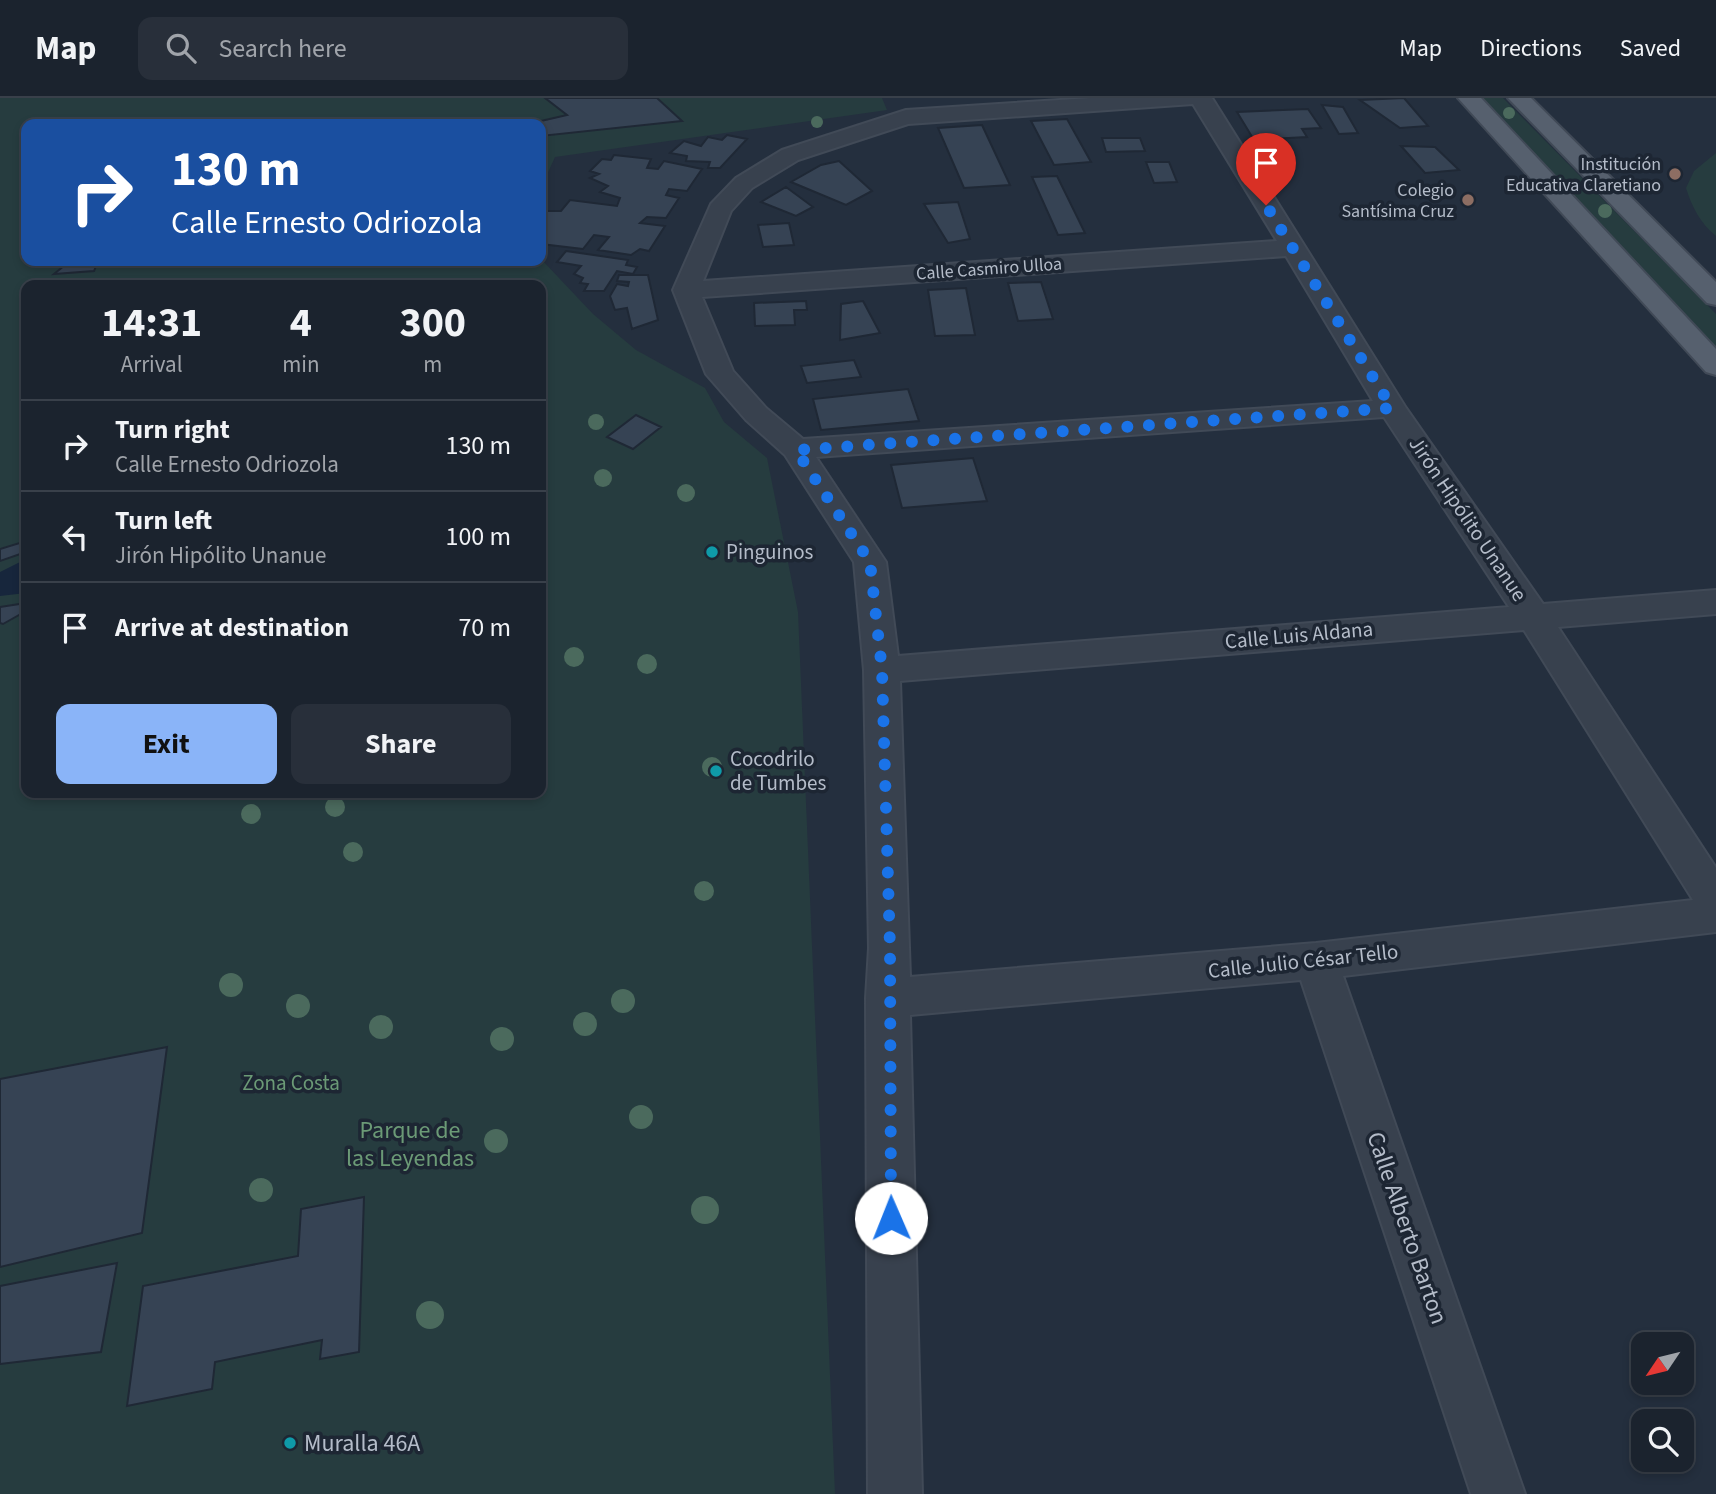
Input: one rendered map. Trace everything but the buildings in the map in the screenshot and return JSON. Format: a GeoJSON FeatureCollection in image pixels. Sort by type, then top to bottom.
{"type":"FeatureCollection","features":[{"type":"Feature","properties":{"kind":"main road"},"geometry":{"type":"LineString","coordinates":[[1469,98],[1716,366]]}},
{"type":"Feature","properties":{"kind":"main road"},"geometry":{"type":"LineString","coordinates":[[1518,98],[1716,297]]}},
{"type":"Feature","properties":{"kind":"street"},"geometry":{"type":"LineString","coordinates":[[895,1494],[888,998],[890,948],[882,670],[870,562],[796,450],[756,414],[720,374],[686,290],[720,209],[744,183],[790,155],[906,117],[1190,98]]}},
{"type":"Feature","properties":{"kind":"street","name":"Jirón Hipólito Unanue"},"geometry":{"type":"LineString","coordinates":[[1201,98],[1392,408],[1533,616],[1716,902]]}},
{"type":"Feature","properties":{"kind":"street","name":"Calle Casmiro Ulloa"},"geometry":{"type":"LineString","coordinates":[[686,290],[1293,248]]}},
{"type":"Feature","properties":{"kind":"street"},"geometry":{"type":"LineString","coordinates":[[796,450],[1392,408]]}},
{"type":"Feature","properties":{"kind":"street","name":"Calle Luis Aldana"},"geometry":{"type":"LineString","coordinates":[[882,670],[1716,602]]}},
{"type":"Feature","properties":{"kind":"street","name":"Calle Julio César Tello"},"geometry":{"type":"LineString","coordinates":[[888,998],[1316,961],[1716,915]]}},
{"type":"Feature","properties":{"kind":"street","name":"Calle Alberto Barton"},"geometry":{"type":"LineString","coordinates":[[1316,961],[1498,1494]]}},
{"type":"Feature","properties":{"kind":"green space","name":"Parque de las Leyendas"},"geometry":{"type":"Polygon","coordinates":[[[0,98],[882,98],[887,110],[555,157],[546,177],[546,119],[21,119],[21,266],[546,264],[593,314],[636,350],[705,388],[724,422],[767,458],[798,612],[835,1494],[0,1494],[0,98]]]}},
{"type":"Feature","properties":{"kind":"green space"},"geometry":{"type":"Polygon","coordinates":[[[1472,98],[1503,98],[1716,314],[1716,353],[1472,98]]]}},
{"type":"Feature","properties":{"kind":"green space"},"geometry":{"type":"Polygon","coordinates":[[[1716,153],[1716,236],[1697,214],[1686,188],[1694,171],[1716,153]]]}},
{"type":"Feature","properties":{"kind":"water"},"geometry":{"type":"Polygon","coordinates":[[[21,562],[21,594],[0,596],[0,572],[21,562]]]}},
{"type":"Feature","properties":{"kind":"place","name":"Institución Educativa Claretiano"},"geometry":{"type":"Point","coordinates":[1675,174]}},
{"type":"Feature","properties":{"kind":"place","name":"Colegio Santísima Cruz"},"geometry":{"type":"Point","coordinates":[1468,200]}},
{"type":"Feature","properties":{"kind":"place","name":"Pinguinos"},"geometry":{"type":"Point","coordinates":[712,552]}},
{"type":"Feature","properties":{"kind":"place","name":"Cocodrilo de Tumbes"},"geometry":{"type":"Point","coordinates":[716,771]}},
{"type":"Feature","properties":{"kind":"place","name":"Muralla 46A"},"geometry":{"type":"Point","coordinates":[290,1443]}},
{"type":"Feature","properties":{"kind":"route"},"geometry":{"type":"LineString","coordinates":[[891,1218],[888,998],[890,948],[882,670],[870,562],[796,450],[1392,408],[1266,205]]}},
{"type":"Feature","properties":{"kind":"park label","name":"Zona Costa"},"geometry":{"type":"Point","coordinates":[291,1083]}}]}
